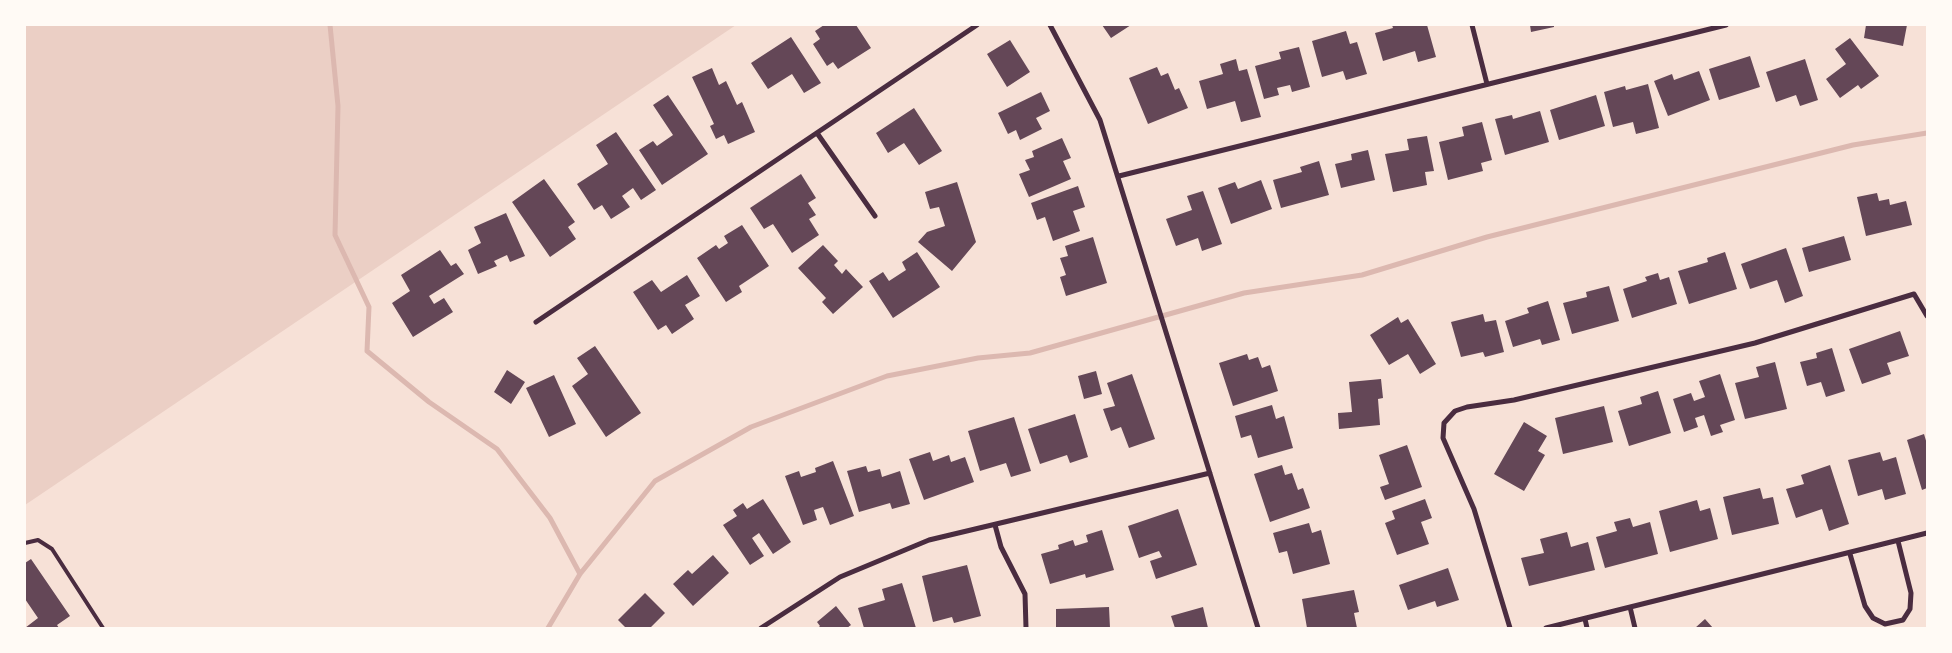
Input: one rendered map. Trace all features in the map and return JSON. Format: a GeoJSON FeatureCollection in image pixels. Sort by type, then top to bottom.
{"type":"FeatureCollection","features":[{"type":"Feature","properties":{"kind":"street"},"geometry":{"type":"LineString","coordinates":[[536,322],[977,25]]}},
{"type":"Feature","properties":{"kind":"street"},"geometry":{"type":"LineString","coordinates":[[1050,25],[1100,120],[1119,176],[1258,628]]}},
{"type":"Feature","properties":{"kind":"street"},"geometry":{"type":"LineString","coordinates":[[1472,25],[1487,84]]}},
{"type":"Feature","properties":{"kind":"street"},"geometry":{"type":"LineString","coordinates":[[1119,176],[1726,25]]}},
{"type":"Feature","properties":{"kind":"street"},"geometry":{"type":"LineString","coordinates":[[817,133],[875,216]]}},
{"type":"Feature","properties":{"kind":"street"},"geometry":{"type":"LineString","coordinates":[[1510,628],[1474,509],[1443,438],[1444,423],[1455,411],[1467,407],[1514,400],[1755,343],[1914,294],[1927,316]]}},
{"type":"Feature","properties":{"kind":"street"},"geometry":{"type":"LineString","coordinates":[[761,628],[840,577],[929,540],[1210,473]]}},
{"type":"Feature","properties":{"kind":"street"},"geometry":{"type":"LineString","coordinates":[[995,524],[1001,547],[1025,594],[1026,628]]}},
{"type":"Feature","properties":{"kind":"street"},"geometry":{"type":"LineString","coordinates":[[1546,628],[1850,554],[1927,533]]}},
{"type":"Feature","properties":{"kind":"street"},"geometry":{"type":"LineString","coordinates":[[1850,554],[1865,606],[1873,618],[1884,624],[1903,620],[1910,609],[1911,593],[1898,541]]}},
{"type":"Feature","properties":{"kind":"street"},"geometry":{"type":"LineString","coordinates":[[1630,607],[1635,628]]}},
{"type":"Feature","properties":{"kind":"street"},"geometry":{"type":"LineString","coordinates":[[1585,619],[1588,628]]}},
{"type":"Feature","properties":{"kind":"lane"},"geometry":{"type":"LineString","coordinates":[[25,543],[38,540],[52,549],[103,628]]}},
{"type":"Feature","properties":{"kind":"shaded area"},"geometry":{"type":"Polygon","coordinates":[[[25,25],[736,25],[25,505],[25,25]]]}},
{"type":"Feature","properties":{"kind":"building"},"geometry":{"type":"Polygon","coordinates":[[[824,25],[856,25],[871,48],[838,69],[833,62],[827,66],[813,44],[820,39],[815,31],[824,25]]]}},
{"type":"Feature","properties":{"kind":"building"},"geometry":{"type":"Polygon","coordinates":[[[1102,25],[1131,25],[1111,38],[1102,25]]]}},
{"type":"Feature","properties":{"kind":"building"},"geometry":{"type":"Polygon","coordinates":[[[1392,25],[1427,25],[1436,57],[1418,62],[1415,51],[1383,61],[1375,33],[1393,28],[1392,25]]]}},
{"type":"Feature","properties":{"kind":"building"},"geometry":{"type":"Polygon","coordinates":[[[1530,25],[1554,25],[1554,27],[1531,32],[1530,25]]]}},
{"type":"Feature","properties":{"kind":"building"},"geometry":{"type":"Polygon","coordinates":[[[1866,25],[1907,25],[1903,46],[1864,38],[1866,25]]]}},
{"type":"Feature","properties":{"kind":"building"},"geometry":{"type":"Polygon","coordinates":[[[1346,31],[1350,44],[1357,42],[1367,74],[1346,80],[1343,71],[1322,77],[1312,41],[1346,31]]]}},
{"type":"Feature","properties":{"kind":"building"},"geometry":{"type":"Polygon","coordinates":[[[791,37],[821,83],[804,93],[792,74],[768,89],[751,63],[791,37]]]}},
{"type":"Feature","properties":{"kind":"building"},"geometry":{"type":"Polygon","coordinates":[[[1850,38],[1879,76],[1861,89],[1858,85],[1840,98],[1826,79],[1846,64],[1835,49],[1850,38]]]}},
{"type":"Feature","properties":{"kind":"building"},"geometry":{"type":"Polygon","coordinates":[[[1010,40],[1030,72],[1007,87],[987,54],[1010,40]]]}},
{"type":"Feature","properties":{"kind":"building"},"geometry":{"type":"Polygon","coordinates":[[[1299,47],[1310,87],[1292,92],[1290,85],[1277,88],[1279,95],[1264,99],[1255,66],[1281,59],[1279,52],[1299,47]]]}},
{"type":"Feature","properties":{"kind":"building"},"geometry":{"type":"Polygon","coordinates":[[[1750,56],[1760,87],[1719,100],[1709,69],[1750,56]]]}},
{"type":"Feature","properties":{"kind":"building"},"geometry":{"type":"Polygon","coordinates":[[[1236,59],[1239,71],[1247,69],[1261,117],[1241,122],[1235,101],[1207,109],[1199,81],[1223,74],[1220,64],[1236,59]]]}},
{"type":"Feature","properties":{"kind":"building"},"geometry":{"type":"Polygon","coordinates":[[[1805,59],[1818,100],[1800,106],[1796,95],[1776,102],[1766,72],[1805,59]]]}},
{"type":"Feature","properties":{"kind":"building"},"geometry":{"type":"Polygon","coordinates":[[[1157,67],[1161,76],[1168,73],[1175,90],[1179,88],[1188,108],[1148,124],[1129,78],[1157,67]]]}},
{"type":"Feature","properties":{"kind":"building"},"geometry":{"type":"Polygon","coordinates":[[[712,68],[719,85],[726,81],[737,105],[742,102],[755,132],[728,144],[724,135],[716,139],[710,126],[714,124],[692,77],[712,68]]]}},
{"type":"Feature","properties":{"kind":"building"},"geometry":{"type":"Polygon","coordinates":[[[1699,71],[1710,100],[1668,116],[1654,81],[1672,74],[1674,80],[1699,71]]]}},
{"type":"Feature","properties":{"kind":"building"},"geometry":{"type":"Polygon","coordinates":[[[1648,84],[1659,128],[1636,134],[1633,122],[1613,127],[1604,92],[1625,86],[1626,90],[1648,84]]]}},
{"type":"Feature","properties":{"kind":"building"},"geometry":{"type":"Polygon","coordinates":[[[1041,92],[1050,111],[1036,118],[1042,129],[1020,140],[1016,130],[1008,134],[998,113],[1041,92]]]}},
{"type":"Feature","properties":{"kind":"building"},"geometry":{"type":"Polygon","coordinates":[[[668,95],[708,154],[662,185],[639,150],[653,141],[657,146],[673,135],[653,105],[668,95]]]}},
{"type":"Feature","properties":{"kind":"building"},"geometry":{"type":"Polygon","coordinates":[[[1596,95],[1605,126],[1559,140],[1550,110],[1596,95]]]}},
{"type":"Feature","properties":{"kind":"building"},"geometry":{"type":"Polygon","coordinates":[[[914,108],[942,151],[919,165],[904,143],[888,153],[876,133],[914,108]]]}},
{"type":"Feature","properties":{"kind":"building"},"geometry":{"type":"Polygon","coordinates":[[[1540,111],[1549,142],[1505,155],[1495,119],[1512,115],[1513,119],[1540,111]]]}},
{"type":"Feature","properties":{"kind":"building"},"geometry":{"type":"Polygon","coordinates":[[[1482,122],[1492,160],[1481,163],[1483,171],[1448,180],[1439,142],[1464,136],[1462,127],[1482,122]]]}},
{"type":"Feature","properties":{"kind":"building"},"geometry":{"type":"Polygon","coordinates":[[[616,132],[656,190],[641,200],[633,188],[622,196],[630,207],[611,219],[602,205],[594,210],[577,184],[608,164],[596,145],[616,132]]]}},
{"type":"Feature","properties":{"kind":"building"},"geometry":{"type":"Polygon","coordinates":[[[1427,136],[1434,171],[1425,172],[1427,185],[1393,192],[1385,154],[1409,150],[1407,139],[1427,136]]]}},
{"type":"Feature","properties":{"kind":"building"},"geometry":{"type":"Polygon","coordinates":[[[1062,138],[1071,158],[1063,161],[1071,179],[1029,197],[1019,174],[1030,170],[1025,160],[1034,157],[1032,151],[1062,138]]]}},
{"type":"Feature","properties":{"kind":"building"},"geometry":{"type":"Polygon","coordinates":[[[1368,150],[1375,180],[1341,188],[1335,164],[1352,160],[1351,154],[1368,150]]]}},
{"type":"Feature","properties":{"kind":"building"},"geometry":{"type":"Polygon","coordinates":[[[1319,161],[1329,195],[1281,208],[1273,180],[1302,172],[1300,167],[1319,161]]]}},
{"type":"Feature","properties":{"kind":"building"},"geometry":{"type":"Polygon","coordinates":[[[801,174],[816,198],[808,203],[816,215],[809,219],[819,235],[792,253],[773,224],[764,229],[750,208],[801,174]]]}},
{"type":"Feature","properties":{"kind":"building"},"geometry":{"type":"Polygon","coordinates":[[[544,179],[575,222],[568,227],[576,239],[550,257],[512,202],[544,179]]]}},
{"type":"Feature","properties":{"kind":"building"},"geometry":{"type":"Polygon","coordinates":[[[1261,180],[1272,209],[1231,224],[1218,188],[1235,182],[1238,189],[1261,180]]]}},
{"type":"Feature","properties":{"kind":"building"},"geometry":{"type":"Polygon","coordinates":[[[957,182],[976,242],[952,271],[918,242],[927,232],[945,226],[939,207],[930,209],[925,192],[957,182]]]}},
{"type":"Feature","properties":{"kind":"building"},"geometry":{"type":"Polygon","coordinates":[[[1078,186],[1085,207],[1073,211],[1080,231],[1053,241],[1045,217],[1037,220],[1031,203],[1078,186]]]}},
{"type":"Feature","properties":{"kind":"building"},"geometry":{"type":"Polygon","coordinates":[[[1203,191],[1222,244],[1202,251],[1198,238],[1176,246],[1166,219],[1192,210],[1187,196],[1203,191]]]}},
{"type":"Feature","properties":{"kind":"building"},"geometry":{"type":"Polygon","coordinates":[[[1877,193],[1879,201],[1889,199],[1890,205],[1906,201],[1912,225],[1866,236],[1857,197],[1877,193]]]}},
{"type":"Feature","properties":{"kind":"building"},"geometry":{"type":"Polygon","coordinates":[[[506,213],[525,256],[510,262],[507,255],[494,261],[497,266],[478,274],[468,250],[481,243],[474,227],[506,213]]]}},
{"type":"Feature","properties":{"kind":"building"},"geometry":{"type":"Polygon","coordinates":[[[742,225],[769,266],[739,286],[742,292],[726,302],[697,258],[716,245],[719,249],[728,243],[724,236],[742,225]]]}},
{"type":"Feature","properties":{"kind":"building"},"geometry":{"type":"Polygon","coordinates":[[[1844,236],[1851,260],[1809,272],[1802,248],[1844,236]]]}},
{"type":"Feature","properties":{"kind":"building"},"geometry":{"type":"Polygon","coordinates":[[[1093,237],[1107,283],[1066,296],[1060,277],[1066,275],[1060,258],[1068,256],[1065,246],[1093,237]]]}},
{"type":"Feature","properties":{"kind":"building"},"geometry":{"type":"Polygon","coordinates":[[[823,245],[838,261],[834,265],[842,274],[846,269],[863,287],[833,314],[822,302],[826,298],[798,268],[823,245]]]}},
{"type":"Feature","properties":{"kind":"building"},"geometry":{"type":"Polygon","coordinates":[[[1786,248],[1803,296],[1785,303],[1777,280],[1750,289],[1741,264],[1786,248]]]}},
{"type":"Feature","properties":{"kind":"building"},"geometry":{"type":"Polygon","coordinates":[[[440,250],[451,266],[456,263],[464,274],[429,296],[434,304],[444,298],[453,312],[413,337],[392,303],[410,291],[401,275],[440,250]]]}},
{"type":"Feature","properties":{"kind":"building"},"geometry":{"type":"Polygon","coordinates":[[[917,252],[940,287],[893,318],[869,281],[883,272],[889,281],[906,270],[902,262],[917,252]]]}},
{"type":"Feature","properties":{"kind":"building"},"geometry":{"type":"Polygon","coordinates":[[[1725,252],[1737,289],[1689,304],[1678,271],[1708,262],[1707,258],[1725,252]]]}},
{"type":"Feature","properties":{"kind":"building"},"geometry":{"type":"Polygon","coordinates":[[[1658,273],[1660,280],[1669,277],[1677,304],[1632,318],[1623,289],[1647,281],[1645,277],[1658,273]]]}},
{"type":"Feature","properties":{"kind":"building"},"geometry":{"type":"Polygon","coordinates":[[[687,275],[700,296],[685,305],[694,319],[672,334],[666,325],[658,330],[633,292],[652,280],[661,292],[687,275]]]}},
{"type":"Feature","properties":{"kind":"building"},"geometry":{"type":"Polygon","coordinates":[[[1609,286],[1619,321],[1572,334],[1563,303],[1587,297],[1586,292],[1609,286]]]}},
{"type":"Feature","properties":{"kind":"building"},"geometry":{"type":"Polygon","coordinates":[[[1548,301],[1560,340],[1542,345],[1540,339],[1513,347],[1505,321],[1529,313],[1527,308],[1548,301]]]}},
{"type":"Feature","properties":{"kind":"building"},"geometry":{"type":"Polygon","coordinates":[[[1483,314],[1485,322],[1496,320],[1504,352],[1485,357],[1483,352],[1461,357],[1451,322],[1483,314]]]}},
{"type":"Feature","properties":{"kind":"building"},"geometry":{"type":"Polygon","coordinates":[[[1398,317],[1401,323],[1408,319],[1436,364],[1420,374],[1408,354],[1389,365],[1370,335],[1398,317]]]}},
{"type":"Feature","properties":{"kind":"building"},"geometry":{"type":"Polygon","coordinates":[[[1900,331],[1909,356],[1887,363],[1891,374],[1862,384],[1849,349],[1900,331]]]}},
{"type":"Feature","properties":{"kind":"building"},"geometry":{"type":"Polygon","coordinates":[[[595,346],[641,413],[606,437],[572,386],[588,374],[577,358],[595,346]]]}},
{"type":"Feature","properties":{"kind":"building"},"geometry":{"type":"Polygon","coordinates":[[[1832,348],[1845,391],[1826,397],[1821,382],[1807,386],[1800,362],[1817,358],[1816,353],[1832,348]]]}},
{"type":"Feature","properties":{"kind":"building"},"geometry":{"type":"Polygon","coordinates":[[[1247,354],[1249,360],[1258,357],[1262,368],[1270,365],[1278,391],[1233,406],[1219,363],[1247,354]]]}},
{"type":"Feature","properties":{"kind":"building"},"geometry":{"type":"Polygon","coordinates":[[[1775,362],[1787,409],[1745,419],[1735,383],[1759,377],[1756,367],[1775,362]]]}},
{"type":"Feature","properties":{"kind":"building"},"geometry":{"type":"Polygon","coordinates":[[[507,370],[525,382],[511,404],[494,392],[507,370]]]}},
{"type":"Feature","properties":{"kind":"building"},"geometry":{"type":"Polygon","coordinates":[[[1096,371],[1102,394],[1084,399],[1078,376],[1096,371]]]}},
{"type":"Feature","properties":{"kind":"building"},"geometry":{"type":"Polygon","coordinates":[[[1132,374],[1155,439],[1129,448],[1121,427],[1111,431],[1103,409],[1115,406],[1107,383],[1132,374]]]}},
{"type":"Feature","properties":{"kind":"building"},"geometry":{"type":"Polygon","coordinates":[[[1720,374],[1735,420],[1720,425],[1723,432],[1711,436],[1704,415],[1695,418],[1698,427],[1684,432],[1673,399],[1691,393],[1694,401],[1705,397],[1699,381],[1720,374]]]}},
{"type":"Feature","properties":{"kind":"building"},"geometry":{"type":"Polygon","coordinates":[[[554,375],[576,424],[549,437],[526,388],[554,375]]]}},
{"type":"Feature","properties":{"kind":"building"},"geometry":{"type":"Polygon","coordinates":[[[1381,379],[1383,398],[1378,399],[1380,425],[1339,429],[1338,413],[1352,412],[1349,382],[1381,379]]]}},
{"type":"Feature","properties":{"kind":"building"},"geometry":{"type":"Polygon","coordinates":[[[1658,391],[1671,433],[1629,446],[1618,411],[1642,404],[1640,397],[1658,391]]]}},
{"type":"Feature","properties":{"kind":"building"},"geometry":{"type":"Polygon","coordinates":[[[1272,405],[1276,419],[1284,416],[1293,448],[1258,458],[1251,435],[1241,438],[1235,416],[1272,405]]]}},
{"type":"Feature","properties":{"kind":"building"},"geometry":{"type":"Polygon","coordinates":[[[1604,406],[1613,442],[1563,454],[1555,418],[1604,406]]]}},
{"type":"Feature","properties":{"kind":"building"},"geometry":{"type":"Polygon","coordinates":[[[1075,414],[1088,457],[1070,463],[1067,455],[1040,464],[1028,429],[1075,414]]]}},
{"type":"Feature","properties":{"kind":"building"},"geometry":{"type":"Polygon","coordinates":[[[1014,417],[1031,471],[1011,477],[1006,463],[980,471],[968,431],[1014,417]]]}},
{"type":"Feature","properties":{"kind":"building"},"geometry":{"type":"Polygon","coordinates":[[[1524,422],[1547,436],[1538,451],[1545,455],[1524,491],[1494,474],[1524,422]]]}},
{"type":"Feature","properties":{"kind":"building"},"geometry":{"type":"Polygon","coordinates":[[[1924,434],[1927,444],[1927,488],[1922,490],[1907,440],[1924,434]]]}},
{"type":"Feature","properties":{"kind":"building"},"geometry":{"type":"Polygon","coordinates":[[[1407,445],[1422,487],[1385,500],[1380,487],[1389,484],[1379,455],[1407,445]]]}},
{"type":"Feature","properties":{"kind":"building"},"geometry":{"type":"Polygon","coordinates":[[[930,452],[933,461],[949,455],[951,462],[965,457],[974,482],[924,500],[909,459],[930,452]]]}},
{"type":"Feature","properties":{"kind":"building"},"geometry":{"type":"Polygon","coordinates":[[[1880,452],[1883,461],[1896,457],[1906,494],[1885,500],[1882,489],[1858,496],[1848,460],[1880,452]]]}},
{"type":"Feature","properties":{"kind":"building"},"geometry":{"type":"Polygon","coordinates":[[[833,461],[854,516],[830,525],[823,507],[814,510],[817,520],[803,525],[785,476],[799,471],[801,477],[816,472],[815,468],[833,461]]]}},
{"type":"Feature","properties":{"kind":"building"},"geometry":{"type":"Polygon","coordinates":[[[1282,465],[1285,475],[1292,473],[1298,490],[1303,488],[1310,508],[1270,522],[1254,474],[1282,465]]]}},
{"type":"Feature","properties":{"kind":"building"},"geometry":{"type":"Polygon","coordinates":[[[1830,465],[1849,524],[1829,531],[1822,509],[1796,518],[1786,489],[1804,484],[1801,475],[1830,465]]]}},
{"type":"Feature","properties":{"kind":"building"},"geometry":{"type":"Polygon","coordinates":[[[866,466],[868,472],[880,469],[882,477],[900,471],[910,504],[892,509],[890,503],[859,512],[847,471],[866,466]]]}},
{"type":"Feature","properties":{"kind":"building"},"geometry":{"type":"Polygon","coordinates":[[[1760,488],[1763,499],[1773,497],[1779,524],[1732,535],[1723,497],[1760,488]]]}},
{"type":"Feature","properties":{"kind":"building"},"geometry":{"type":"Polygon","coordinates":[[[763,499],[791,542],[773,554],[759,533],[752,538],[764,556],[750,565],[723,525],[737,516],[733,510],[743,503],[747,509],[763,499]]]}},
{"type":"Feature","properties":{"kind":"building"},"geometry":{"type":"Polygon","coordinates":[[[1425,499],[1432,518],[1421,522],[1429,544],[1397,555],[1385,523],[1395,519],[1392,511],[1425,499]]]}},
{"type":"Feature","properties":{"kind":"building"},"geometry":{"type":"Polygon","coordinates":[[[1697,500],[1700,511],[1710,508],[1718,539],[1670,552],[1659,511],[1697,500]]]}},
{"type":"Feature","properties":{"kind":"building"},"geometry":{"type":"Polygon","coordinates":[[[1178,509],[1197,565],[1156,579],[1150,561],[1162,557],[1159,551],[1139,558],[1128,526],[1178,509]]]}},
{"type":"Feature","properties":{"kind":"building"},"geometry":{"type":"Polygon","coordinates":[[[1630,518],[1633,527],[1650,522],[1658,554],[1605,568],[1596,537],[1617,531],[1614,522],[1630,518]]]}},
{"type":"Feature","properties":{"kind":"building"},"geometry":{"type":"Polygon","coordinates":[[[1309,523],[1312,533],[1321,530],[1330,564],[1293,574],[1287,551],[1279,553],[1273,533],[1309,523]]]}},
{"type":"Feature","properties":{"kind":"building"},"geometry":{"type":"Polygon","coordinates":[[[1102,530],[1114,570],[1086,578],[1085,574],[1050,584],[1041,554],[1059,549],[1058,545],[1073,540],[1075,546],[1088,542],[1086,535],[1102,530]]]}},
{"type":"Feature","properties":{"kind":"building"},"geometry":{"type":"Polygon","coordinates":[[[1567,532],[1571,547],[1588,542],[1595,570],[1529,586],[1521,558],[1544,553],[1540,539],[1567,532]]]}},
{"type":"Feature","properties":{"kind":"building"},"geometry":{"type":"Polygon","coordinates":[[[713,555],[729,573],[693,606],[673,584],[688,570],[692,574],[713,555]]]}},
{"type":"Feature","properties":{"kind":"building"},"geometry":{"type":"Polygon","coordinates":[[[31,559],[70,616],[57,625],[59,628],[25,628],[38,618],[25,599],[25,563],[31,559]]]}},
{"type":"Feature","properties":{"kind":"building"},"geometry":{"type":"Polygon","coordinates":[[[967,565],[981,616],[954,623],[952,617],[933,622],[922,576],[967,565]]]}},
{"type":"Feature","properties":{"kind":"building"},"geometry":{"type":"Polygon","coordinates":[[[1448,568],[1459,600],[1437,607],[1435,601],[1408,610],[1399,585],[1448,568]]]}},
{"type":"Feature","properties":{"kind":"building"},"geometry":{"type":"Polygon","coordinates":[[[902,583],[916,628],[864,628],[858,608],[885,600],[882,589],[902,583]]]}},
{"type":"Feature","properties":{"kind":"building"},"geometry":{"type":"Polygon","coordinates":[[[1354,590],[1359,612],[1354,613],[1357,628],[1307,628],[1302,599],[1354,590]]]}},
{"type":"Feature","properties":{"kind":"building"},"geometry":{"type":"Polygon","coordinates":[[[645,593],[665,613],[650,628],[626,628],[618,620],[645,593]]]}},
{"type":"Feature","properties":{"kind":"building"},"geometry":{"type":"Polygon","coordinates":[[[836,606],[851,625],[847,628],[818,628],[820,626],[817,622],[836,606]]]}},
{"type":"Feature","properties":{"kind":"building"},"geometry":{"type":"Polygon","coordinates":[[[1109,607],[1110,628],[1056,628],[1056,609],[1109,607]]]}},
{"type":"Feature","properties":{"kind":"building"},"geometry":{"type":"Polygon","coordinates":[[[1203,607],[1208,628],[1175,628],[1171,616],[1203,607]]]}},
{"type":"Feature","properties":{"kind":"building"},"geometry":{"type":"Polygon","coordinates":[[[1705,619],[1713,628],[1695,628],[1705,619]]]}},
{"type":"Feature","properties":{"kind":"waterway"},"geometry":{"type":"LineString","coordinates":[[330,25],[338,106],[335,235],[369,307],[367,351],[429,402],[497,449],[550,518],[580,574]]}},
{"type":"Feature","properties":{"kind":"waterway"},"geometry":{"type":"LineString","coordinates":[[548,628],[580,574],[655,481],[751,427],[887,376],[978,358],[1030,353],[1244,293],[1362,275],[1487,237],[1853,145],[1927,133]]}}]}
